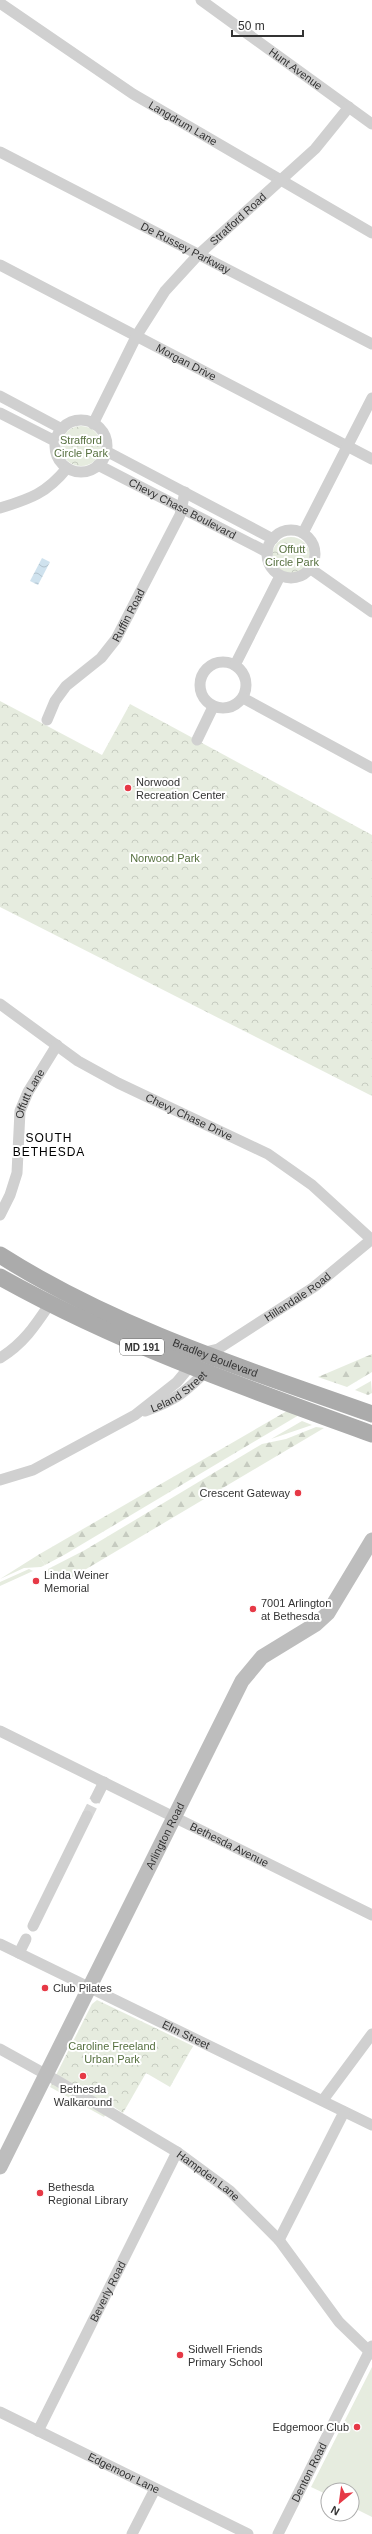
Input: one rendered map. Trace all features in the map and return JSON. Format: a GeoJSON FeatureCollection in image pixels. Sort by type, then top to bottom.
{"type":"FeatureCollection","features":[{"type":"Feature","properties":{"kind":"main road","name":"Bradley Boulevard"},"geometry":{"type":"LineString","coordinates":[[0,1255],[28,1274],[128,1325],[201,1353],[218,1354],[372,1414]]}},
{"type":"Feature","properties":{"kind":"main road","name":"Bradley Boulevard"},"geometry":{"type":"LineString","coordinates":[[0,1277],[49,1304],[130,1343],[372,1434]]}},
{"type":"Feature","properties":{"kind":"main road","name":"Arlington Road"},"geometry":{"type":"LineString","coordinates":[[0,2167],[242,1681],[262,1657],[316,1624],[328,1613],[372,1540]]}},
{"type":"Feature","properties":{"kind":"street","name":"Hunt Avenue"},"geometry":{"type":"LineString","coordinates":[[201,0],[372,124]]}},
{"type":"Feature","properties":{"kind":"street","name":"Langdrum Lane"},"geometry":{"type":"LineString","coordinates":[[0,3],[134,94],[372,233]]}},
{"type":"Feature","properties":{"kind":"street","name":"Stratford Road"},"geometry":{"type":"LineString","coordinates":[[93,424],[137,335],[165,291],[198,255],[282,180],[324,140],[349,107]]}},
{"type":"Feature","properties":{"kind":"street","name":"De Russey Parkway"},"geometry":{"type":"LineString","coordinates":[[0,152],[372,344]]}},
{"type":"Feature","properties":{"kind":"street","name":"Morgan Drive"},"geometry":{"type":"LineString","coordinates":[[0,265],[137,335],[372,459]]}},
{"type":"Feature","properties":{"kind":"street"},"geometry":{"type":"LineString","coordinates":[[0,396],[62,429]]}},
{"type":"Feature","properties":{"kind":"street"},"geometry":{"type":"LineString","coordinates":[[303,533],[372,398]]}},
{"type":"Feature","properties":{"kind":"street"},"geometry":{"type":"LineString","coordinates":[[0,413],[55,441]]}},
{"type":"Feature","properties":{"kind":"street"},"geometry":{"type":"LineString","coordinates":[[80,421],[93,424],[104,437],[106,451],[98,465],[84,472],[68,468],[56,454],[55,441],[62,429],[67,424],[80,421]]}},
{"type":"Feature","properties":{"kind":"street","name":"Chevy Chase Boulevard"},"geometry":{"type":"LineString","coordinates":[[106,451],[273,539]]}},
{"type":"Feature","properties":{"kind":"street","name":"Chevy Chase Boulevard"},"geometry":{"type":"LineString","coordinates":[[98,465],[267,552]]}},
{"type":"Feature","properties":{"kind":"street"},"geometry":{"type":"LineString","coordinates":[[0,508],[42,492],[52,486],[68,468]]}},
{"type":"Feature","properties":{"kind":"street","name":"Ruffin Road"},"geometry":{"type":"LineString","coordinates":[[47,720],[55,701],[66,686],[101,658],[116,639],[180,515],[184,492]]}},
{"type":"Feature","properties":{"kind":"street"},"geometry":{"type":"LineString","coordinates":[[285,531],[303,533],[312,542],[315,548],[316,556],[311,569],[296,578],[280,576],[270,567],[267,552],[273,539],[285,531]]}},
{"type":"Feature","properties":{"kind":"street"},"geometry":{"type":"LineString","coordinates":[[311,569],[372,612]]}},
{"type":"Feature","properties":{"kind":"street"},"geometry":{"type":"LineString","coordinates":[[235,665],[280,576]]}},
{"type":"Feature","properties":{"kind":"street"},"geometry":{"type":"LineString","coordinates":[[196,740],[207,718],[209,704],[200,686],[204,672],[216,663],[222,662],[235,665],[240,669],[247,681],[243,698],[231,708],[209,704]]}},
{"type":"Feature","properties":{"kind":"street"},"geometry":{"type":"LineString","coordinates":[[243,698],[372,768]]}},
{"type":"Feature","properties":{"kind":"street","name":"Chevy Chase Drive"},"geometry":{"type":"LineString","coordinates":[[0,1004],[57,1046],[118,1083],[268,1154],[312,1185],[372,1240]]}},
{"type":"Feature","properties":{"kind":"street","name":"Offutt Lane"},"geometry":{"type":"LineString","coordinates":[[0,1215],[10,1195],[17,1173],[18,1123],[20,1111],[28,1092],[57,1046]]}},
{"type":"Feature","properties":{"kind":"street","name":"Hillandale Road"},"geometry":{"type":"LineString","coordinates":[[218,1354],[314,1287],[372,1240]]}},
{"type":"Feature","properties":{"kind":"street"},"geometry":{"type":"LineString","coordinates":[[0,1358],[13,1350],[31,1333],[49,1304]]}},
{"type":"Feature","properties":{"kind":"street","name":"Leland Street"},"geometry":{"type":"LineString","coordinates":[[0,1480],[33,1470],[135,1415],[169,1403],[183,1394],[198,1369],[201,1353]]}},
{"type":"Feature","properties":{"kind":"street","name":"Leland Street"},"geometry":{"type":"LineString","coordinates":[[135,1415],[177,1382],[218,1354]]}},
{"type":"Feature","properties":{"kind":"street","name":"Bethesda Avenue"},"geometry":{"type":"LineString","coordinates":[[0,1731],[372,1915]]}},
{"type":"Feature","properties":{"kind":"street"},"geometry":{"type":"LineString","coordinates":[[96,1798],[104,1782]]}},
{"type":"Feature","properties":{"kind":"street"},"geometry":{"type":"LineString","coordinates":[[32,1926],[87,1816]]}},
{"type":"Feature","properties":{"kind":"street"},"geometry":{"type":"LineString","coordinates":[[19,1953],[26,1939]]}},
{"type":"Feature","properties":{"kind":"street","name":"Elm Street"},"geometry":{"type":"LineString","coordinates":[[0,1944],[323,2100],[372,2126]]}},
{"type":"Feature","properties":{"kind":"street"},"geometry":{"type":"LineString","coordinates":[[323,2100],[372,2034]]}},
{"type":"Feature","properties":{"kind":"street","name":"Hampden Lane"},"geometry":{"type":"LineString","coordinates":[[0,2049],[177,2152],[230,2191],[279,2240],[339,2322],[371,2350]]}},
{"type":"Feature","properties":{"kind":"street"},"geometry":{"type":"LineString","coordinates":[[279,2240],[344,2112]]}},
{"type":"Feature","properties":{"kind":"street","name":"Beverly Road"},"geometry":{"type":"LineString","coordinates":[[38,2431],[177,2152]]}},
{"type":"Feature","properties":{"kind":"street","name":"Denton Road"},"geometry":{"type":"LineString","coordinates":[[278,2534],[371,2350]]}},
{"type":"Feature","properties":{"kind":"street","name":"Edgemoor Lane"},"geometry":{"type":"LineString","coordinates":[[0,2412],[248,2534]]}},
{"type":"Feature","properties":{"kind":"street"},"geometry":{"type":"LineString","coordinates":[[132,2534],[155,2489]]}},
{"type":"Feature","properties":{"kind":"green space","name":"Strafford Circle Park"},"geometry":{"type":"Polygon","coordinates":[[[81,426],[95,432],[101,446],[95,460],[81,466],[67,460],[61,446],[67,432],[81,426]]]}},
{"type":"Feature","properties":{"kind":"green space","name":"Offutt Circle Park"},"geometry":{"type":"Polygon","coordinates":[[[287,537],[295,537],[305,542],[309,549],[309,563],[305,570],[295,575],[287,575],[277,570],[275,567],[272,560],[272,552],[277,542],[280,540],[287,537]]]}},
{"type":"Feature","properties":{"kind":"green space","name":"Norwood Park"},"geometry":{"type":"Polygon","coordinates":[[[0,701],[102,755],[130,704],[372,835],[372,1096],[0,907],[0,701]]]}},
{"type":"Feature","properties":{"kind":"green space"},"geometry":{"type":"Polygon","coordinates":[[[372,1354],[372,1372],[347,1387],[318,1377],[372,1354]]]}},
{"type":"Feature","properties":{"kind":"green space"},"geometry":{"type":"Polygon","coordinates":[[[371,1381],[372,1393],[368,1395],[355,1390],[371,1381]]]}},
{"type":"Feature","properties":{"kind":"green space"},"geometry":{"type":"Polygon","coordinates":[[[287,1411],[299,1415],[64,1555],[45,1565],[38,1555],[287,1411]]]}},
{"type":"Feature","properties":{"kind":"green space"},"geometry":{"type":"Polygon","coordinates":[[[302,1421],[312,1425],[271,1439],[302,1421]]]}},
{"type":"Feature","properties":{"kind":"green space"},"geometry":{"type":"Polygon","coordinates":[[[316,1427],[324,1428],[66,1581],[49,1579],[48,1569],[85,1550],[262,1444],[286,1439],[316,1427]]]}},
{"type":"Feature","properties":{"kind":"green space"},"geometry":{"type":"Polygon","coordinates":[[[38,1555],[45,1565],[41,1567],[24,1568],[0,1579],[38,1555]]]}},
{"type":"Feature","properties":{"kind":"green space"},"geometry":{"type":"Polygon","coordinates":[[[29,1569],[33,1571],[0,1586],[0,1582],[29,1569]]]}},
{"type":"Feature","properties":{"kind":"green space","name":"Caroline Freeland Urban Park"},"geometry":{"type":"Polygon","coordinates":[[[97,2000],[193,2046],[170,2087],[146,2073],[123,2113],[111,2105],[104,2117],[50,2087],[92,2004],[97,2000]]]}},
{"type":"Feature","properties":{"kind":"green space","name":"Edgemoor Club"},"geometry":{"type":"Polygon","coordinates":[[[372,2367],[372,2517],[360,2511],[360,2482],[320,2482],[320,2491],[311,2487],[372,2367]]]}},
{"type":"Feature","properties":{"kind":"water"},"geometry":{"type":"Polygon","coordinates":[[[42,558],[50,562],[38,585],[30,581],[42,558]]]}},
{"type":"Feature","properties":{"kind":"tunnel"},"geometry":{"type":"LineString","coordinates":[[87,1816],[96,1798]]}},
{"type":"Feature","properties":{"kind":"place","name":"Norwood Recreation Center"},"geometry":{"type":"Point","coordinates":[128,788]}},
{"type":"Feature","properties":{"kind":"place","name":"Crescent Gateway"},"geometry":{"type":"Point","coordinates":[298,1493]}},
{"type":"Feature","properties":{"kind":"place","name":"Linda Weiner Memorial"},"geometry":{"type":"Point","coordinates":[36,1581]}},
{"type":"Feature","properties":{"kind":"place","name":"7001 Arlington at Bethesda"},"geometry":{"type":"Point","coordinates":[253,1609]}},
{"type":"Feature","properties":{"kind":"place","name":"Club Pilates"},"geometry":{"type":"Point","coordinates":[45,1988]}},
{"type":"Feature","properties":{"kind":"place","name":"Bethesda Walkaround"},"geometry":{"type":"Point","coordinates":[83,2076]}},
{"type":"Feature","properties":{"kind":"place","name":"Bethesda Regional Library"},"geometry":{"type":"Point","coordinates":[40,2193]}},
{"type":"Feature","properties":{"kind":"place","name":"Sidwell Friends Primary School"},"geometry":{"type":"Point","coordinates":[180,2355]}},
{"type":"Feature","properties":{"kind":"place","name":"Edgemoor Club"},"geometry":{"type":"Point","coordinates":[357,2427]}},
{"type":"Feature","properties":{"kind":"district","name":"SOUTH BETHESDA"},"geometry":{"type":"Point","coordinates":[49,1145]}}]}
